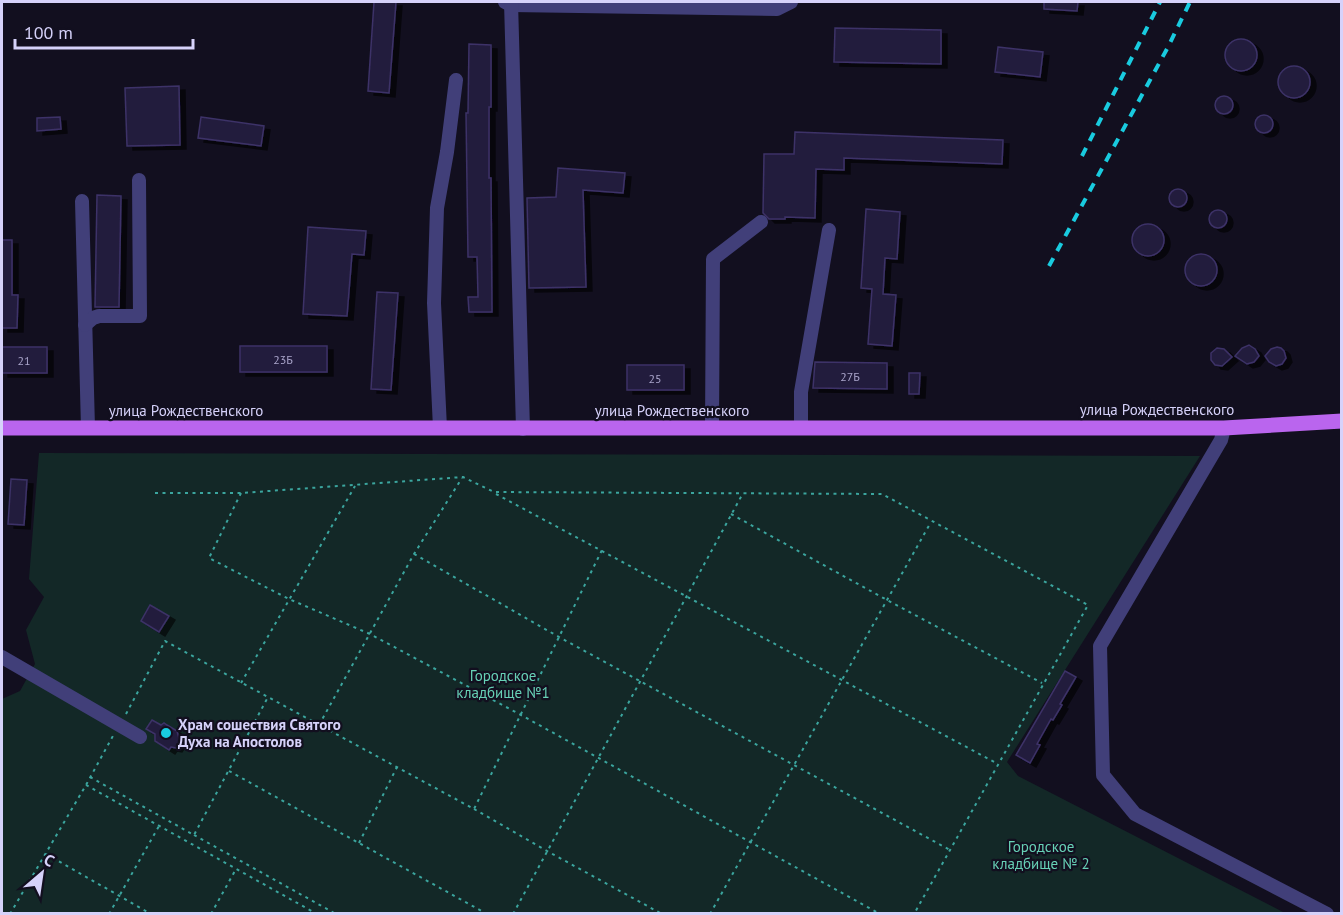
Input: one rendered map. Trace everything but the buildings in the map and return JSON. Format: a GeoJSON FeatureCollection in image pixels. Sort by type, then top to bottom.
{"type":"FeatureCollection","features":[{"type":"Feature","properties":{"kind":"main road","name":"улица Рождественского"},"geometry":{"type":"LineString","coordinates":[[2,428],[1224,428],[1341,422]]}},
{"type":"Feature","properties":{"kind":"street"},"geometry":{"type":"LineString","coordinates":[[523,429],[508,3],[777,9],[791,2]]}},
{"type":"Feature","properties":{"kind":"street"},"geometry":{"type":"LineString","coordinates":[[440,429],[434,303],[437,208],[456,80]]}},
{"type":"Feature","properties":{"kind":"street"},"geometry":{"type":"LineString","coordinates":[[85,325],[99,316],[140,316],[139,180]]}},
{"type":"Feature","properties":{"kind":"street"},"geometry":{"type":"LineString","coordinates":[[82,201],[88,428]]}},
{"type":"Feature","properties":{"kind":"street"},"geometry":{"type":"LineString","coordinates":[[712,428],[713,259],[761,222]]}},
{"type":"Feature","properties":{"kind":"street"},"geometry":{"type":"LineString","coordinates":[[801,428],[801,392],[829,230]]}},
{"type":"Feature","properties":{"kind":"street"},"geometry":{"type":"LineString","coordinates":[[1224,428],[1221,440],[1100,645],[1103,775],[1135,814],[1327,914]]}},
{"type":"Feature","properties":{"kind":"street"},"geometry":{"type":"LineString","coordinates":[[2,657],[140,737]]}},
{"type":"Feature","properties":{"kind":"path"},"geometry":{"type":"LineString","coordinates":[[319,725],[414,554],[463,477]]}},
{"type":"Feature","properties":{"kind":"path"},"geometry":{"type":"LineString","coordinates":[[155,493],[241,493],[463,477],[998,764]]}},
{"type":"Feature","properties":{"kind":"path"},"geometry":{"type":"LineString","coordinates":[[241,682],[355,486]]}},
{"type":"Feature","properties":{"kind":"path"},"geometry":{"type":"LineString","coordinates":[[494,492],[882,494],[1088,605],[914,914]]}},
{"type":"Feature","properties":{"kind":"path"},"geometry":{"type":"LineString","coordinates":[[241,493],[209,558],[289,599],[370,634],[880,914]]}},
{"type":"Feature","properties":{"kind":"path"},"geometry":{"type":"LineString","coordinates":[[513,914],[742,494]]}},
{"type":"Feature","properties":{"kind":"path"},"geometry":{"type":"LineString","coordinates":[[731,514],[1043,684]]}},
{"type":"Feature","properties":{"kind":"path"},"geometry":{"type":"LineString","coordinates":[[710,914],[932,521]]}},
{"type":"Feature","properties":{"kind":"path"},"geometry":{"type":"LineString","coordinates":[[474,809],[602,550]]}},
{"type":"Feature","properties":{"kind":"path"},"geometry":{"type":"LineString","coordinates":[[414,554],[560,637],[950,850]]}},
{"type":"Feature","properties":{"kind":"path"},"geometry":{"type":"LineString","coordinates":[[10,914],[86,785],[165,641],[662,914]]}},
{"type":"Feature","properties":{"kind":"path"},"geometry":{"type":"LineString","coordinates":[[194,836],[268,697]]}},
{"type":"Feature","properties":{"kind":"path"},"geometry":{"type":"LineString","coordinates":[[359,843],[397,767]]}},
{"type":"Feature","properties":{"kind":"path"},"geometry":{"type":"LineString","coordinates":[[229,771],[487,914]]}},
{"type":"Feature","properties":{"kind":"path"},"geometry":{"type":"LineString","coordinates":[[90,777],[336,914]]}},
{"type":"Feature","properties":{"kind":"path"},"geometry":{"type":"LineString","coordinates":[[86,785],[317,914]]}},
{"type":"Feature","properties":{"kind":"path"},"geometry":{"type":"LineString","coordinates":[[109,914],[159,826]]}},
{"type":"Feature","properties":{"kind":"path"},"geometry":{"type":"LineString","coordinates":[[46,854],[151,914]]}},
{"type":"Feature","properties":{"kind":"path"},"geometry":{"type":"LineString","coordinates":[[211,914],[237,869]]}},
{"type":"Feature","properties":{"kind":"green space","name":"Городское кладбище №1"},"geometry":{"type":"Polygon","coordinates":[[[39,453],[1200,456],[1007,762],[1018,776],[1285,913],[2,914],[2,699],[20,691],[35,664],[26,630],[44,597],[29,579],[39,453]]]}},
{"type":"Feature","properties":{"kind":"railway"},"geometry":{"type":"LineString","coordinates":[[1082,156],[1160,2]]}},
{"type":"Feature","properties":{"kind":"railway"},"geometry":{"type":"LineString","coordinates":[[1049,266],[1190,2]]}},
{"type":"Feature","properties":{"kind":"place","name":"Храм сошествия Святого Духа на Апостолов"},"geometry":{"type":"Point","coordinates":[166,733]}},
{"type":"Feature","properties":{"kind":"park label","name":"Городское кладбище № 2"},"geometry":{"type":"Point","coordinates":[1041,854]}}]}
